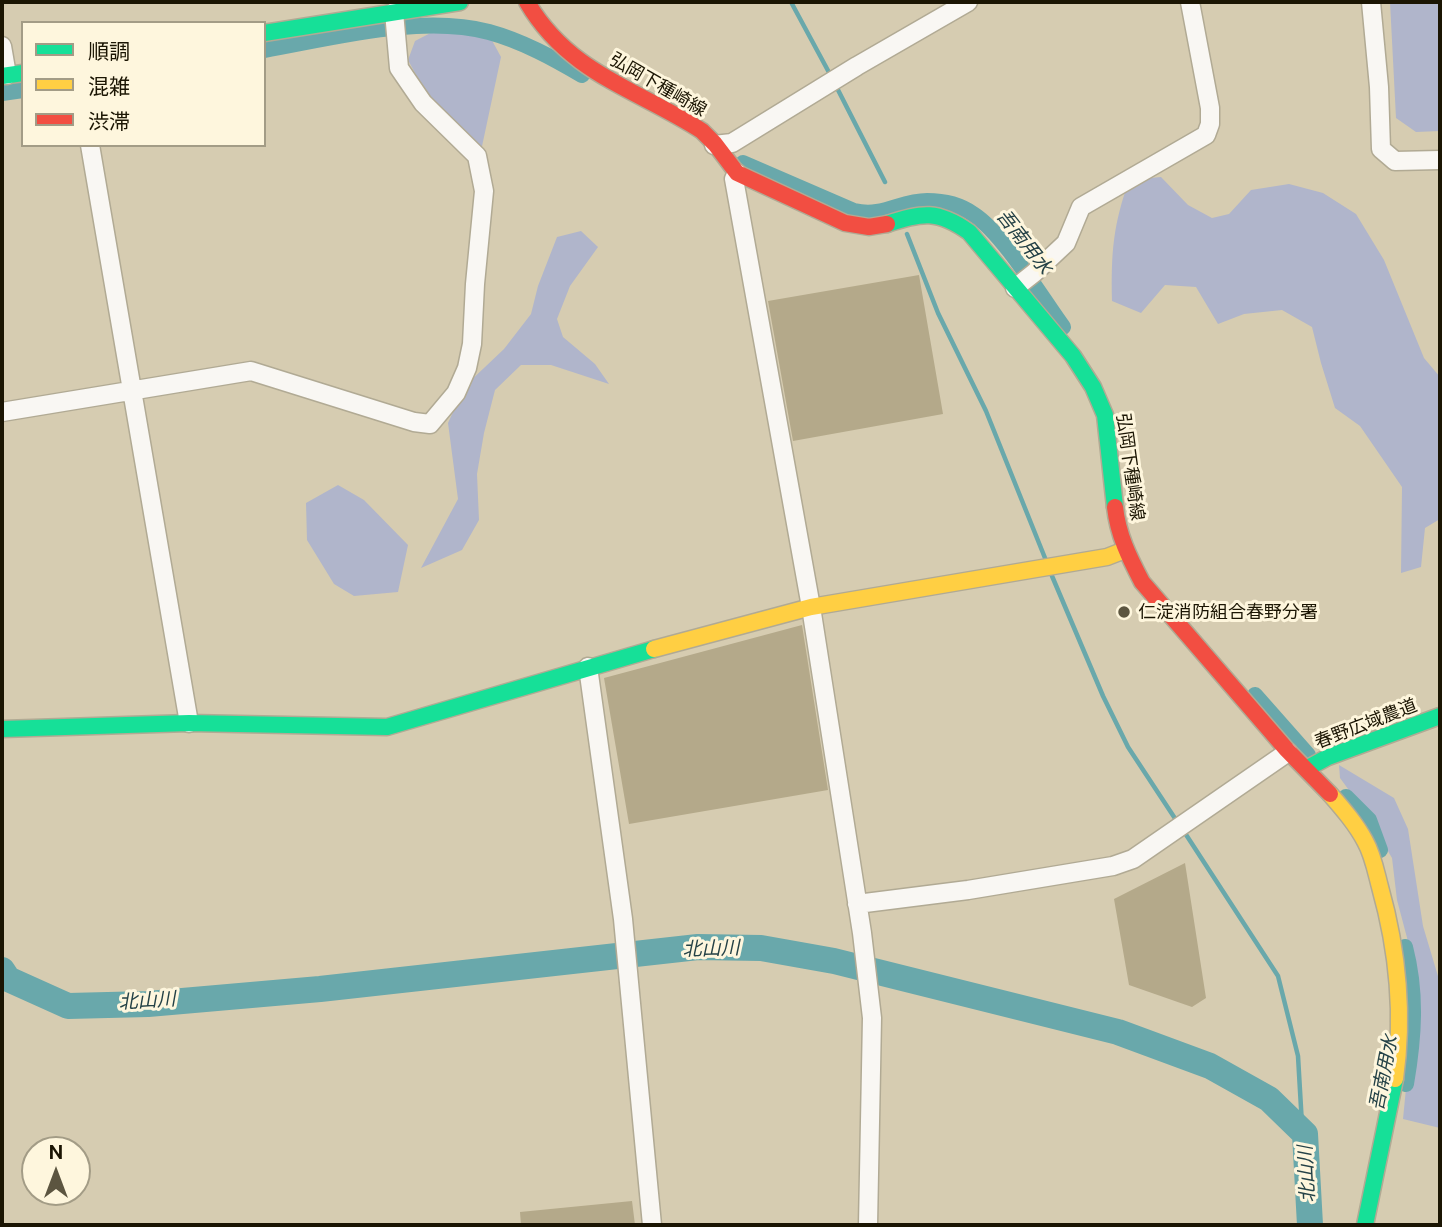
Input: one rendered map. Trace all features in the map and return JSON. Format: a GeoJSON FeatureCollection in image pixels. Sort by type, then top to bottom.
{"type":"FeatureCollection","features":[{"type":"Feature","properties":{"kind":"main road"},"geometry":{"type":"LineString","coordinates":[[266,33],[394,24],[460,2]]}},
{"type":"Feature","properties":{"kind":"main road","name":"弘岡下種崎線"},"geometry":{"type":"LineString","coordinates":[[527,2],[547,33],[576,59],[614,84],[709,136],[732,168],[853,225],[879,226],[918,213],[936,214],[952,219],[1023,282],[1093,387],[1105,415],[1117,526],[1125,550],[1142,582],[1288,752],[1346,812],[1367,844],[1397,965],[1400,1005],[1397,1057],[1365,1225]]}},
{"type":"Feature","properties":{"kind":"main road"},"geometry":{"type":"LineString","coordinates":[[2,729],[189,723],[387,727],[589,667],[811,607],[1107,557],[1125,550]]}},
{"type":"Feature","properties":{"kind":"main road","name":"春野広域農道"},"geometry":{"type":"LineString","coordinates":[[1306,769],[1328,757],[1440,716]]}},
{"type":"Feature","properties":{"kind":"street"},"geometry":{"type":"LineString","coordinates":[[715,146],[732,143],[968,2]]}},
{"type":"Feature","properties":{"kind":"street"},"geometry":{"type":"LineString","coordinates":[[1023,282],[1066,243],[1081,208],[1206,135],[1210,124],[1210,108],[1190,2]]}},
{"type":"Feature","properties":{"kind":"street"},"geometry":{"type":"LineString","coordinates":[[1371,2],[1379,87],[1381,149],[1395,161],[1440,160]]}},
{"type":"Feature","properties":{"kind":"street"},"geometry":{"type":"LineString","coordinates":[[2,412],[251,371],[414,422],[430,424],[456,393],[467,368],[472,344],[484,191],[477,156],[423,103],[399,68],[394,24]]}},
{"type":"Feature","properties":{"kind":"street"},"geometry":{"type":"LineString","coordinates":[[2,47],[10,75]]}},
{"type":"Feature","properties":{"kind":"street"},"geometry":{"type":"LineString","coordinates":[[90,147],[189,723]]}},
{"type":"Feature","properties":{"kind":"street"},"geometry":{"type":"LineString","coordinates":[[732,168],[811,607],[862,933],[872,1018],[868,1225]]}},
{"type":"Feature","properties":{"kind":"street"},"geometry":{"type":"LineString","coordinates":[[589,667],[623,919],[652,1225]]}},
{"type":"Feature","properties":{"kind":"street"},"geometry":{"type":"LineString","coordinates":[[857,904],[981,888],[1113,866],[1133,859],[1288,752]]}},
{"type":"Feature","properties":{"kind":"shaded area"},"geometry":{"type":"Polygon","coordinates":[[[1390,2],[1440,2],[1440,131],[1416,132],[1396,118],[1390,2]]]}},
{"type":"Feature","properties":{"kind":"shaded area"},"geometry":{"type":"Polygon","coordinates":[[[446,25],[488,33],[501,57],[481,151],[434,108],[408,60],[415,41],[446,25]]]}},
{"type":"Feature","properties":{"kind":"shaded area"},"geometry":{"type":"Polygon","coordinates":[[[1161,177],[1188,205],[1212,218],[1229,214],[1251,190],[1289,184],[1323,193],[1356,214],[1384,260],[1424,358],[1440,377],[1440,519],[1425,528],[1421,567],[1401,573],[1402,487],[1360,426],[1335,408],[1312,327],[1282,310],[1244,314],[1218,324],[1196,287],[1165,285],[1141,313],[1112,301],[1114,239],[1129,180],[1161,177]]]}},
{"type":"Feature","properties":{"kind":"shaded area"},"geometry":{"type":"Polygon","coordinates":[[[581,231],[598,247],[570,286],[557,319],[563,337],[595,364],[609,384],[551,365],[521,365],[495,390],[477,474],[479,520],[462,550],[421,568],[458,499],[448,423],[465,386],[504,349],[531,314],[538,286],[557,237],[581,231]]]}},
{"type":"Feature","properties":{"kind":"shaded area"},"geometry":{"type":"Polygon","coordinates":[[[338,485],[364,500],[408,545],[398,592],[354,596],[334,584],[307,540],[306,503],[338,485]]]}},
{"type":"Feature","properties":{"kind":"shaded area"},"geometry":{"type":"Polygon","coordinates":[[[1339,765],[1394,798],[1408,829],[1423,926],[1440,983],[1440,1128],[1403,1119],[1408,1068],[1418,1014],[1410,949],[1397,900],[1392,858],[1365,812],[1340,778],[1339,765]]]}},
{"type":"Feature","properties":{"kind":"building"},"geometry":{"type":"Polygon","coordinates":[[[919,275],[943,414],[793,441],[768,301],[919,275]]]}},
{"type":"Feature","properties":{"kind":"building"},"geometry":{"type":"Polygon","coordinates":[[[802,625],[828,790],[629,824],[604,678],[802,625]]]}},
{"type":"Feature","properties":{"kind":"building"},"geometry":{"type":"Polygon","coordinates":[[[1185,863],[1206,998],[1192,1007],[1129,985],[1114,899],[1185,863]]]}},
{"type":"Feature","properties":{"kind":"building"},"geometry":{"type":"Polygon","coordinates":[[[632,1201],[635,1225],[521,1225],[520,1212],[632,1201]]]}},
{"type":"Feature","properties":{"kind":"waterway"},"geometry":{"type":"LineString","coordinates":[[791,2],[832,78]]}},
{"type":"Feature","properties":{"kind":"waterway","name":"吾南用水"},"geometry":{"type":"LineString","coordinates":[[266,50],[377,30],[463,27],[513,40],[582,75]]}},
{"type":"Feature","properties":{"kind":"waterway"},"geometry":{"type":"LineString","coordinates":[[836,86],[885,182]]}},
{"type":"Feature","properties":{"kind":"waterway","name":"吾南用水"},"geometry":{"type":"LineString","coordinates":[[2,93],[21,90]]}},
{"type":"Feature","properties":{"kind":"waterway","name":"吾南用水"},"geometry":{"type":"LineString","coordinates":[[743,163],[854,211],[883,211],[927,201],[945,202],[962,208],[985,223],[997,235],[1063,327]]}},
{"type":"Feature","properties":{"kind":"waterway"},"geometry":{"type":"LineString","coordinates":[[907,234],[938,313],[986,411],[1045,558]]}},
{"type":"Feature","properties":{"kind":"waterway"},"geometry":{"type":"LineString","coordinates":[[1052,576],[1103,696],[1128,747],[1178,823]]}},
{"type":"Feature","properties":{"kind":"waterway","name":"吾南用水"},"geometry":{"type":"LineString","coordinates":[[1255,695],[1308,755]]}},
{"type":"Feature","properties":{"kind":"waterway","name":"吾南用水"},"geometry":{"type":"LineString","coordinates":[[1346,797],[1369,820],[1380,850]]}},
{"type":"Feature","properties":{"kind":"waterway"},"geometry":{"type":"LineString","coordinates":[[1183,830],[1278,976],[1298,1056],[1302,1125],[1305,1134]]}},
{"type":"Feature","properties":{"kind":"waterway","name":"北山川"},"geometry":{"type":"LineString","coordinates":[[2,970],[8,979],[68,1006],[148,1004],[320,989],[698,947],[761,948],[834,961],[1118,1032],[1210,1066],[1269,1099],[1305,1134],[1310,1225]]}},
{"type":"Feature","properties":{"kind":"waterway","name":"吾南用水"},"geometry":{"type":"LineString","coordinates":[[1405,947],[1413,998],[1411,1049],[1406,1084]]}},
{"type":"Feature","properties":{"kind":"traffic: fast"},"geometry":{"type":"LineString","coordinates":[[266,33],[460,2]]}},
{"type":"Feature","properties":{"kind":"traffic: fast"},"geometry":{"type":"LineString","coordinates":[[2,76],[21,73]]}},
{"type":"Feature","properties":{"kind":"traffic: fast"},"geometry":{"type":"LineString","coordinates":[[887,224],[910,217],[930,215],[948,220],[969,232],[1073,356],[1093,387],[1105,415],[1115,507]]}},
{"type":"Feature","properties":{"kind":"traffic: fast"},"geometry":{"type":"LineString","coordinates":[[2,729],[189,723],[387,727],[654,649]]}},
{"type":"Feature","properties":{"kind":"traffic: fast"},"geometry":{"type":"LineString","coordinates":[[1306,769],[1328,757],[1440,716]]}},
{"type":"Feature","properties":{"kind":"traffic: fast"},"geometry":{"type":"LineString","coordinates":[[1365,1225],[1395,1079]]}},
{"type":"Feature","properties":{"kind":"traffic: slow"},"geometry":{"type":"LineString","coordinates":[[654,649],[811,607],[1107,557],[1125,550]]}},
{"type":"Feature","properties":{"kind":"traffic: slow"},"geometry":{"type":"LineString","coordinates":[[1330,794],[1368,846],[1386,911],[1398,983],[1399,1031],[1395,1079]]}},
{"type":"Feature","properties":{"kind":"traffic: jam"},"geometry":{"type":"LineString","coordinates":[[527,2],[563,47],[606,78],[702,131],[737,173],[845,223],[869,227],[887,224]]}},
{"type":"Feature","properties":{"kind":"traffic: jam"},"geometry":{"type":"LineString","coordinates":[[1115,507],[1121,536],[1142,582],[1287,750],[1330,794]]}},
{"type":"Feature","properties":{"kind":"place","name":"仁淀消防組合春野分署"},"geometry":{"type":"Point","coordinates":[1124,612]}}]}
